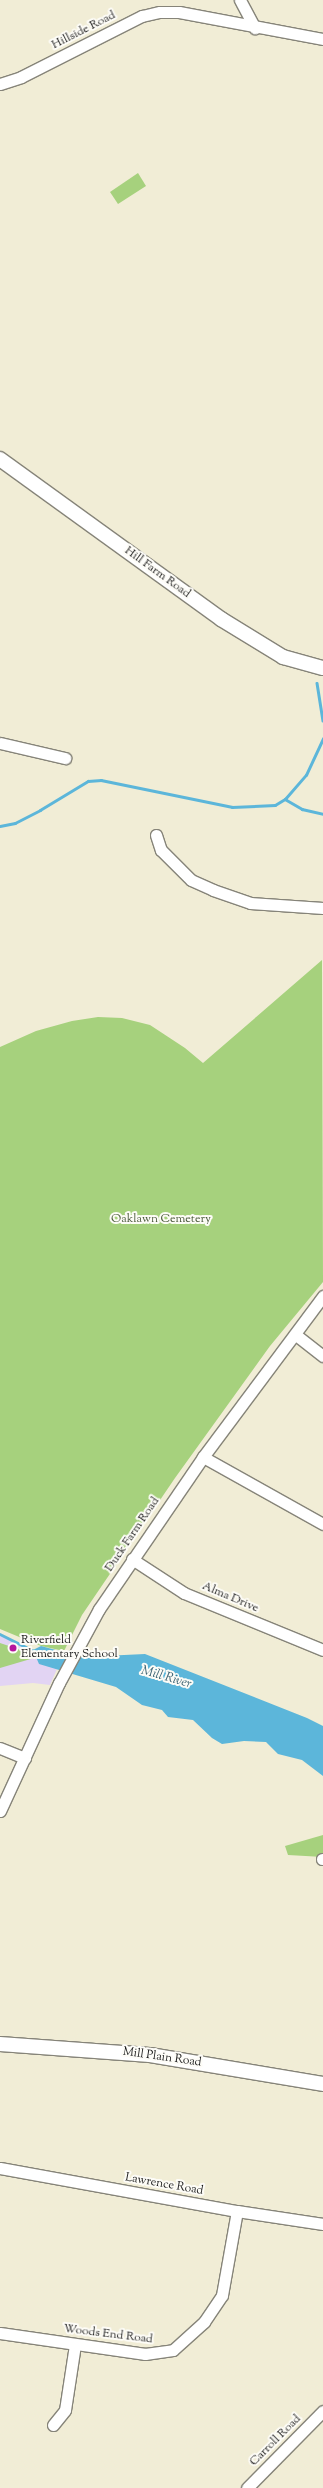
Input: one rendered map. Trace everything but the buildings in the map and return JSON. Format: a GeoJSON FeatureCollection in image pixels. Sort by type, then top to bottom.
{"type":"FeatureCollection","features":[{"type":"Feature","properties":{"kind":"main road","name":"Hill Farm Road"},"geometry":{"type":"LineString","coordinates":[[0,459],[221,619],[283,657],[323,668]]}},
{"type":"Feature","properties":{"kind":"main road","name":"Mill Plain Road"},"geometry":{"type":"LineString","coordinates":[[0,2044],[150,2055],[323,2084]]}},
{"type":"Feature","properties":{"kind":"street"},"geometry":{"type":"LineString","coordinates":[[240,0],[255,28]]}},
{"type":"Feature","properties":{"kind":"street","name":"Hillside Road"},"geometry":{"type":"LineString","coordinates":[[0,84],[21,77],[142,16],[160,12],[179,12],[255,28],[323,39]]}},
{"type":"Feature","properties":{"kind":"street"},"geometry":{"type":"LineString","coordinates":[[0,743],[65,758]]}},
{"type":"Feature","properties":{"kind":"street"},"geometry":{"type":"LineString","coordinates":[[156,835],[161,850],[191,880],[213,890],[250,903],[323,908]]}},
{"type":"Feature","properties":{"kind":"street","name":"Duck Farm Road"},"geometry":{"type":"LineString","coordinates":[[0,1811],[59,1683],[99,1609],[203,1457],[296,1335],[323,1296]]}},
{"type":"Feature","properties":{"kind":"street"},"geometry":{"type":"LineString","coordinates":[[296,1335],[323,1356]]}},
{"type":"Feature","properties":{"kind":"street"},"geometry":{"type":"LineString","coordinates":[[203,1457],[323,1524]]}},
{"type":"Feature","properties":{"kind":"street","name":"Alma Drive"},"geometry":{"type":"LineString","coordinates":[[132,1559],[184,1592],[323,1650]]}},
{"type":"Feature","properties":{"kind":"street"},"geometry":{"type":"LineString","coordinates":[[0,1748],[25,1758]]}},
{"type":"Feature","properties":{"kind":"street","name":"Lawrence Road"},"geometry":{"type":"LineString","coordinates":[[0,2168],[237,2211],[323,2224]]}},
{"type":"Feature","properties":{"kind":"street","name":"Woods End Road"},"geometry":{"type":"LineString","coordinates":[[0,2333],[75,2345],[156,2354],[172,2350],[190,2337],[214,2309],[222,2295],[237,2211]]}},
{"type":"Feature","properties":{"kind":"street"},"geometry":{"type":"LineString","coordinates":[[53,2425],[65,2410],[75,2345]]}},
{"type":"Feature","properties":{"kind":"street","name":"Carroll Road"},"geometry":{"type":"LineString","coordinates":[[247,2488],[323,2411]]}},
{"type":"Feature","properties":{"kind":"shaded area","name":"Riverfield Elementary School"},"geometry":{"type":"Polygon","coordinates":[[[0,1635],[60,1662],[50,1685],[33,1683],[0,1686],[0,1635]]]}},
{"type":"Feature","properties":{"kind":"green space"},"geometry":{"type":"Polygon","coordinates":[[[138,173],[146,186],[118,204],[110,192],[138,173]]]}},
{"type":"Feature","properties":{"kind":"green space","name":"Oaklawn Cemetery"},"geometry":{"type":"Polygon","coordinates":[[[322,960],[323,1282],[270,1346],[175,1478],[82,1615],[64,1651],[41,1646],[0,1629],[0,1047],[36,1031],[72,1021],[98,1017],[122,1018],[150,1025],[185,1048],[203,1063],[322,960]]]}},
{"type":"Feature","properties":{"kind":"green space"},"geometry":{"type":"Polygon","coordinates":[[[0,1643],[21,1650],[34,1658],[0,1668],[0,1643]]]}},
{"type":"Feature","properties":{"kind":"green space"},"geometry":{"type":"Polygon","coordinates":[[[323,1835],[323,1857],[288,1855],[285,1846],[323,1835]]]}},
{"type":"Feature","properties":{"kind":"water"},"geometry":{"type":"Polygon","coordinates":[[[41,1646],[82,1657],[145,1654],[307,1718],[323,1726],[323,1776],[302,1760],[278,1754],[266,1742],[244,1741],[222,1744],[212,1738],[193,1720],[168,1717],[162,1710],[142,1705],[116,1687],[39,1664],[33,1650],[41,1646]]]}},
{"type":"Feature","properties":{"kind":"waterway"},"geometry":{"type":"LineString","coordinates":[[317,683],[323,721]]}},
{"type":"Feature","properties":{"kind":"waterway"},"geometry":{"type":"LineString","coordinates":[[0,826],[15,823],[88,781],[101,780],[232,807],[275,805],[285,799],[306,775],[323,739]]}},
{"type":"Feature","properties":{"kind":"waterway"},"geometry":{"type":"LineString","coordinates":[[285,799],[302,809],[323,814]]}},
{"type":"Feature","properties":{"kind":"waterway","name":"Mill River"},"geometry":{"type":"LineString","coordinates":[[0,1634],[36,1652]]}},
{"type":"Feature","properties":{"kind":"place","name":"Riverfield Elementary School"},"geometry":{"type":"Point","coordinates":[13,1648]}}]}
